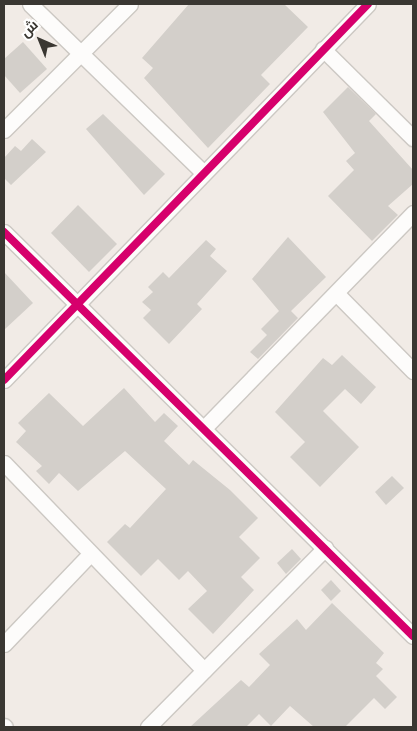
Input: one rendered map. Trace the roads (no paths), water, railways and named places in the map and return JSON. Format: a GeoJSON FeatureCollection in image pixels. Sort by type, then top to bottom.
{"type":"FeatureCollection","features":[{"type":"Feature","properties":{"kind":"street"},"geometry":{"type":"LineString","coordinates":[[30,4],[203,172]]}},
{"type":"Feature","properties":{"kind":"street"},"geometry":{"type":"LineString","coordinates":[[4,130],[130,4]]}},
{"type":"Feature","properties":{"kind":"street"},"geometry":{"type":"LineString","coordinates":[[4,380],[78,306],[203,172],[368,4]]}},
{"type":"Feature","properties":{"kind":"street"},"geometry":{"type":"LineString","coordinates":[[323,49],[413,138]]}},
{"type":"Feature","properties":{"kind":"street"},"geometry":{"type":"LineString","coordinates":[[204,428],[413,213]]}},
{"type":"Feature","properties":{"kind":"street"},"geometry":{"type":"LineString","coordinates":[[4,232],[413,636]]}},
{"type":"Feature","properties":{"kind":"street"},"geometry":{"type":"LineString","coordinates":[[336,293],[413,371]]}},
{"type":"Feature","properties":{"kind":"street"},"geometry":{"type":"LineString","coordinates":[[4,463],[204,670]]}},
{"type":"Feature","properties":{"kind":"street"},"geometry":{"type":"LineString","coordinates":[[148,727],[325,548]]}},
{"type":"Feature","properties":{"kind":"street"},"geometry":{"type":"LineString","coordinates":[[4,644],[90,554]]}}]}
